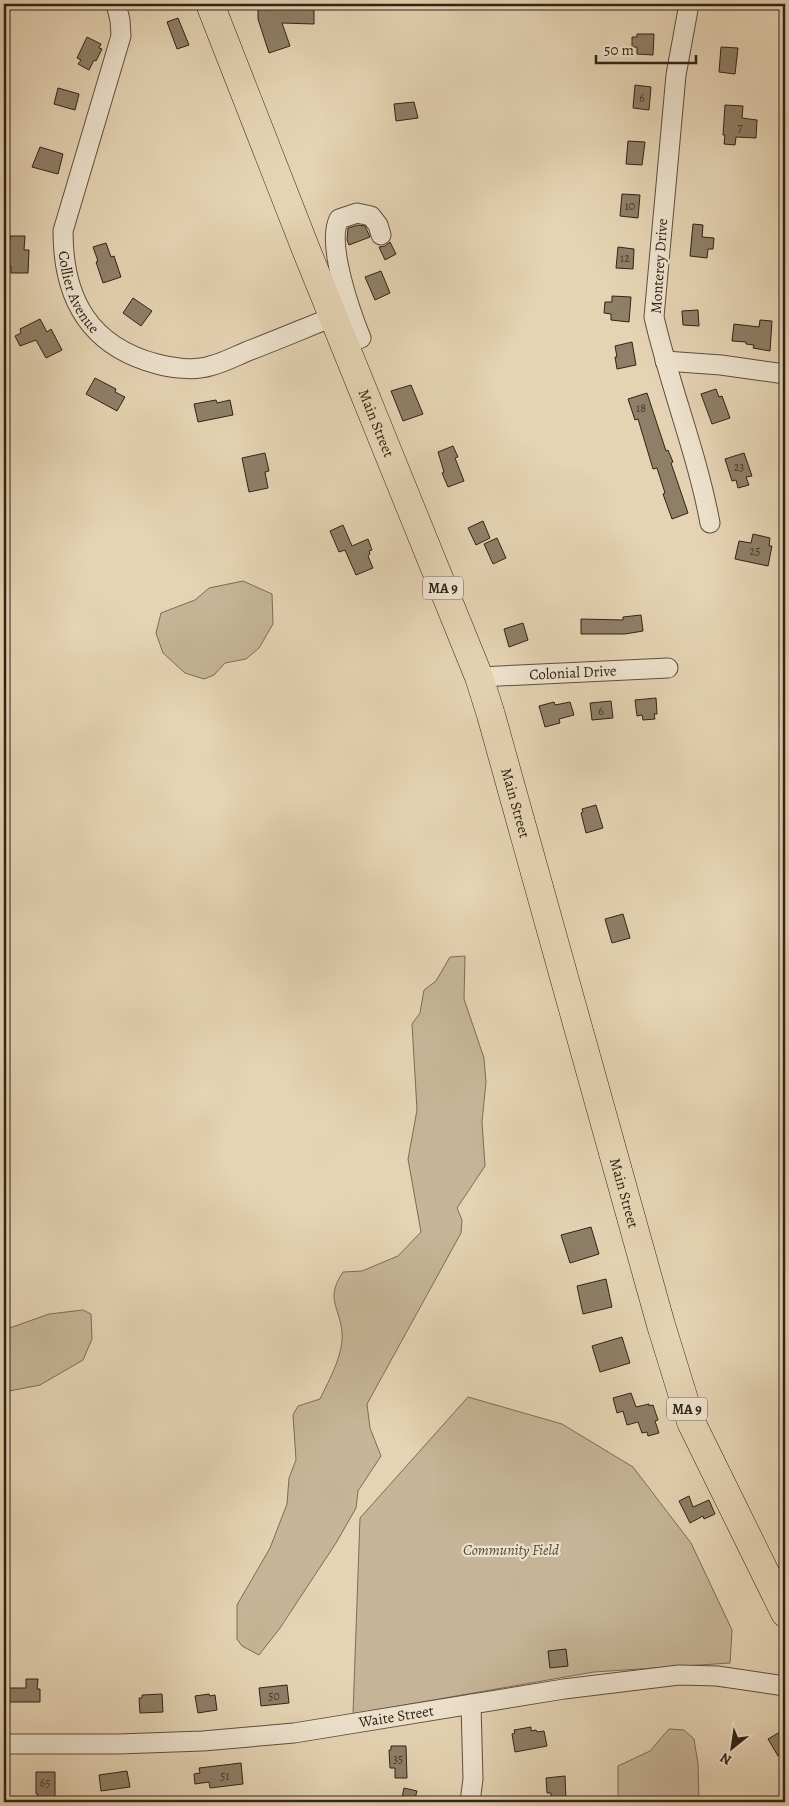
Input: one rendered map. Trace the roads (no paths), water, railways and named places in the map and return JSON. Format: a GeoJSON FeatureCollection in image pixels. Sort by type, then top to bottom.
{"type":"FeatureCollection","features":[{"type":"Feature","properties":{"kind":"highway","name":"Main Street"},"geometry":{"type":"LineString","coordinates":[[210,4],[333,318],[479,678],[602,1106],[661,1325],[691,1422],[785,1613]]}},
{"type":"Feature","properties":{"kind":"street","name":"Collier Avenue"},"geometry":{"type":"LineString","coordinates":[[116,4],[121,36],[63,231],[63,252],[66,271],[76,301],[85,317],[97,333],[117,349],[140,359],[171,368],[208,367],[333,318]]}},
{"type":"Feature","properties":{"kind":"street","name":"Monterey Drive"},"geometry":{"type":"LineString","coordinates":[[689,4],[675,85],[654,317],[704,489],[710,523]]}},
{"type":"Feature","properties":{"kind":"street"},"geometry":{"type":"LineString","coordinates":[[345,344],[361,338],[341,276],[334,240],[336,226],[339,220],[357,213],[371,216],[382,235]]}},
{"type":"Feature","properties":{"kind":"street"},"geometry":{"type":"LineString","coordinates":[[666,362],[722,365],[785,374]]}},
{"type":"Feature","properties":{"kind":"street","name":"Colonial Drive"},"geometry":{"type":"LineString","coordinates":[[479,678],[668,668]]}},
{"type":"Feature","properties":{"kind":"street","name":"Waite Street"},"geometry":{"type":"LineString","coordinates":[[4,1744],[118,1744],[203,1741],[294,1733],[564,1689],[679,1675],[717,1676],[785,1686]]}},
{"type":"Feature","properties":{"kind":"street"},"geometry":{"type":"LineString","coordinates":[[470,1802],[473,1779],[472,1704]]}},
{"type":"Feature","properties":{"kind":"park label","name":"Community Field"},"geometry":{"type":"Point","coordinates":[511,1550]}}]}
